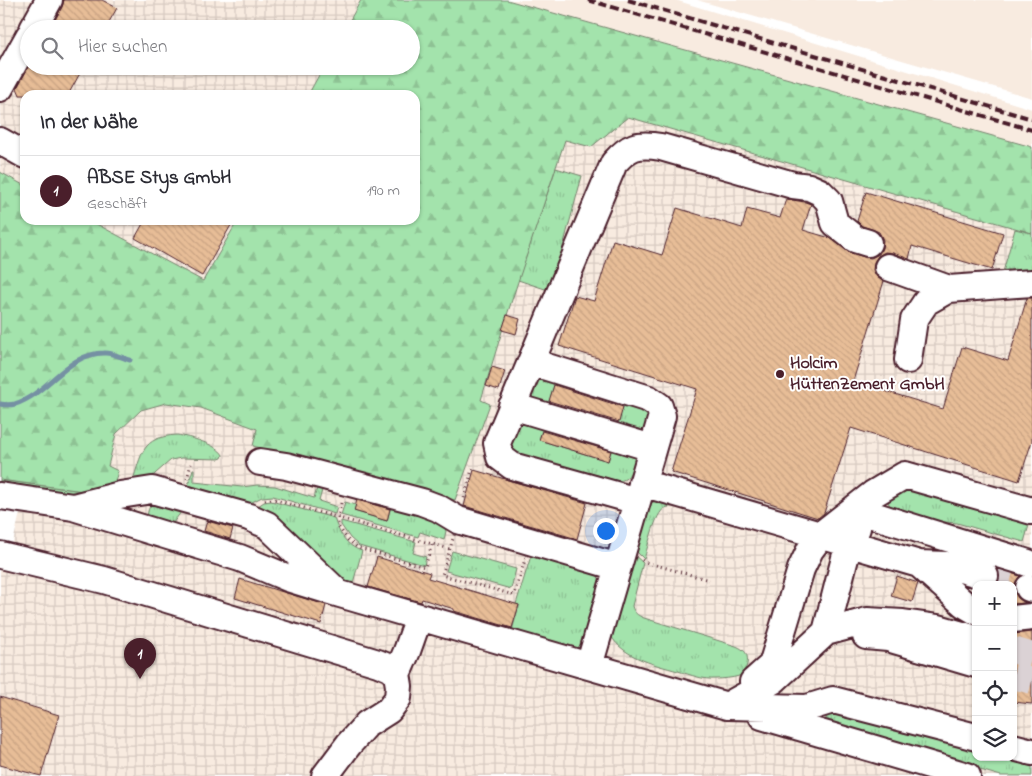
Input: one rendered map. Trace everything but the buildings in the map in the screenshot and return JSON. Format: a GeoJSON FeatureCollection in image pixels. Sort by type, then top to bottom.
{"type":"FeatureCollection","features":[{"type":"Feature","properties":{"kind":"lane"},"geometry":{"type":"LineString","coordinates":[[38,20],[49,0]]}},
{"type":"Feature","properties":{"kind":"lane"},"geometry":{"type":"LineString","coordinates":[[0,88],[20,52]]}},
{"type":"Feature","properties":{"kind":"lane"},"geometry":{"type":"LineString","coordinates":[[0,141],[20,152]]}},
{"type":"Feature","properties":{"kind":"lane"},"geometry":{"type":"LineString","coordinates":[[868,243],[855,238],[835,223],[829,202],[820,192],[808,186],[793,185],[646,144],[623,152],[614,163],[497,443],[500,457],[512,466],[639,492],[822,534],[919,564],[947,565],[985,576]]}},
{"type":"Feature","properties":{"kind":"lane"},"geometry":{"type":"LineString","coordinates":[[888,267],[949,289],[1032,283]]}},
{"type":"Feature","properties":{"kind":"lane"},"geometry":{"type":"LineString","coordinates":[[908,360],[914,320],[926,302],[949,289]]}},
{"type":"Feature","properties":{"kind":"lane"},"geometry":{"type":"LineString","coordinates":[[531,362],[650,399],[659,406],[662,416],[639,492],[628,562],[589,666]]}},
{"type":"Feature","properties":{"kind":"lane"},"geometry":{"type":"LineString","coordinates":[[512,406],[652,448]]}},
{"type":"Feature","properties":{"kind":"lane"},"geometry":{"type":"LineString","coordinates":[[260,462],[286,466],[422,502],[438,508],[458,520],[628,562]]}},
{"type":"Feature","properties":{"kind":"lane"},"geometry":{"type":"LineString","coordinates":[[727,706],[772,665],[801,569],[810,550],[822,534],[905,475],[1032,510]]}},
{"type":"Feature","properties":{"kind":"lane"},"geometry":{"type":"LineString","coordinates":[[73,507],[120,495],[152,490],[249,516],[267,525],[340,594]]}},
{"type":"Feature","properties":{"kind":"lane"},"geometry":{"type":"LineString","coordinates":[[0,496],[73,507],[240,558],[288,578],[340,594],[966,776]]}},
{"type":"Feature","properties":{"kind":"lane"},"geometry":{"type":"LineString","coordinates":[[868,503],[937,535],[1030,556]]}},
{"type":"Feature","properties":{"kind":"lane"},"geometry":{"type":"LineString","coordinates":[[826,632],[845,558],[868,503]]}},
{"type":"Feature","properties":{"kind":"lane"},"geometry":{"type":"LineString","coordinates":[[0,554],[104,580],[390,668],[397,674],[400,686],[398,698],[389,710],[367,724],[325,776]]}},
{"type":"Feature","properties":{"kind":"lane"},"geometry":{"type":"LineString","coordinates":[[919,564],[972,609]]}},
{"type":"Feature","properties":{"kind":"lane"},"geometry":{"type":"LineString","coordinates":[[397,674],[419,617]]}},
{"type":"Feature","properties":{"kind":"lane"},"geometry":{"type":"LineString","coordinates":[[1017,619],[1032,618]]}},
{"type":"Feature","properties":{"kind":"lane"},"geometry":{"type":"LineString","coordinates":[[727,706],[774,680],[826,632],[867,621],[903,623],[938,628],[972,638]]}},
{"type":"Feature","properties":{"kind":"lane"},"geometry":{"type":"LineString","coordinates":[[826,632],[888,638],[972,663]]}},
{"type":"Feature","properties":{"kind":"lane"},"geometry":{"type":"LineString","coordinates":[[727,706],[807,708],[833,700],[972,736]]}},
{"type":"Feature","properties":{"kind":"lane"},"geometry":{"type":"LineString","coordinates":[[1017,748],[1032,752]]}},
{"type":"Feature","properties":{"kind":"path"},"geometry":{"type":"LineString","coordinates":[[185,487],[191,464]]}},
{"type":"Feature","properties":{"kind":"path"},"geometry":{"type":"LineString","coordinates":[[463,501],[473,466]]}},
{"type":"Feature","properties":{"kind":"path"},"geometry":{"type":"LineString","coordinates":[[346,483],[338,517],[338,526],[348,540],[358,548],[425,567],[432,544]]}},
{"type":"Feature","properties":{"kind":"path"},"geometry":{"type":"LineString","coordinates":[[258,503],[263,500],[272,499],[450,549]]}},
{"type":"Feature","properties":{"kind":"path"},"geometry":{"type":"LineString","coordinates":[[454,532],[527,553],[514,596],[442,575],[450,549],[454,532]]}},
{"type":"Feature","properties":{"kind":"path"},"geometry":{"type":"LineString","coordinates":[[628,562],[645,562],[709,580]]}},
{"type":"Feature","properties":{"kind":"shaded area"},"geometry":{"type":"Polygon","coordinates":[[[0,0],[361,0],[350,20],[20,20],[20,75],[319,75],[311,90],[20,90],[20,183],[0,172],[0,0]]]}},
{"type":"Feature","properties":{"kind":"shaded area"},"geometry":{"type":"Polygon","coordinates":[[[507,0],[675,0],[1032,109],[1032,147],[507,0]]]}},
{"type":"Feature","properties":{"kind":"shaded area"},"geometry":{"type":"Polygon","coordinates":[[[697,0],[1032,0],[1032,98],[697,0]]]}},
{"type":"Feature","properties":{"kind":"shaded area"},"geometry":{"type":"Polygon","coordinates":[[[615,106],[1032,200],[1032,776],[0,776],[0,566],[7,567],[21,509],[50,487],[108,466],[116,434],[141,410],[165,403],[201,408],[258,429],[253,446],[455,500],[490,403],[481,401],[507,315],[565,140],[615,106]]]}},
{"type":"Feature","properties":{"kind":"shaded area"},"geometry":{"type":"Polygon","coordinates":[[[98,225],[235,225],[203,281],[98,225]]]}},
{"type":"Feature","properties":{"kind":"green space"},"geometry":{"type":"Polygon","coordinates":[[[361,0],[507,0],[1032,147],[1032,233],[628,117],[591,147],[565,140],[481,400],[490,404],[455,500],[253,446],[257,429],[201,408],[166,403],[141,410],[116,434],[108,466],[118,471],[114,486],[91,492],[0,480],[0,172],[20,183],[20,225],[98,225],[203,281],[235,225],[420,225],[420,90],[311,90],[319,75],[420,75],[420,20],[350,20],[361,0]]]}},
{"type":"Feature","properties":{"kind":"green space"},"geometry":{"type":"Polygon","coordinates":[[[556,168],[582,176],[551,291],[518,280],[556,168]]]}},
{"type":"Feature","properties":{"kind":"green space"},"geometry":{"type":"Polygon","coordinates":[[[1015,229],[1032,233],[1032,273],[1005,275],[1003,272],[1015,229]]]}},
{"type":"Feature","properties":{"kind":"green space"},"geometry":{"type":"Polygon","coordinates":[[[532,377],[556,379],[547,409],[527,400],[532,377]]]}},
{"type":"Feature","properties":{"kind":"green space"},"geometry":{"type":"Polygon","coordinates":[[[625,400],[650,407],[647,432],[616,429],[625,400]]]}},
{"type":"Feature","properties":{"kind":"green space"},"geometry":{"type":"Polygon","coordinates":[[[516,421],[543,426],[539,440],[608,461],[612,447],[635,456],[637,463],[634,464],[627,478],[618,481],[582,471],[580,475],[517,457],[506,445],[516,421]]]}},
{"type":"Feature","properties":{"kind":"green space"},"geometry":{"type":"Polygon","coordinates":[[[177,435],[209,444],[220,451],[223,455],[222,458],[181,458],[171,460],[148,480],[132,483],[141,456],[150,443],[165,436],[177,435]]]}},
{"type":"Feature","properties":{"kind":"green space"},"geometry":{"type":"Polygon","coordinates":[[[193,469],[194,482],[242,487],[257,485],[275,486],[314,498],[318,485],[323,487],[319,501],[337,507],[335,514],[273,496],[262,497],[250,503],[188,485],[193,469]]]}},
{"type":"Feature","properties":{"kind":"green space"},"geometry":{"type":"Polygon","coordinates":[[[0,480],[91,492],[37,493],[0,488],[0,480]]]}},
{"type":"Feature","properties":{"kind":"green space"},"geometry":{"type":"Polygon","coordinates":[[[924,491],[1030,522],[1024,542],[957,523],[933,521],[892,509],[888,500],[889,497],[896,493],[924,491]]]}},
{"type":"Feature","properties":{"kind":"green space"},"geometry":{"type":"Polygon","coordinates":[[[660,499],[681,508],[669,507],[661,511],[655,523],[644,559],[634,549],[649,504],[660,499]]]}},
{"type":"Feature","properties":{"kind":"green space"},"geometry":{"type":"Polygon","coordinates":[[[271,501],[334,518],[344,538],[352,546],[362,551],[353,583],[339,579],[258,508],[264,502],[271,501]]]}},
{"type":"Feature","properties":{"kind":"green space"},"geometry":{"type":"Polygon","coordinates":[[[345,502],[356,505],[354,511],[387,521],[392,502],[442,521],[446,531],[444,540],[420,532],[418,537],[341,515],[345,502]]]}},
{"type":"Feature","properties":{"kind":"green space"},"geometry":{"type":"Polygon","coordinates":[[[154,503],[181,512],[170,527],[147,517],[149,508],[154,503]]]}},
{"type":"Feature","properties":{"kind":"green space"},"geometry":{"type":"Polygon","coordinates":[[[341,521],[416,542],[413,553],[426,557],[424,565],[359,546],[350,538],[341,525],[341,521]]]}},
{"type":"Feature","properties":{"kind":"green space"},"geometry":{"type":"Polygon","coordinates":[[[452,551],[516,569],[511,589],[446,571],[452,551]]]}},
{"type":"Feature","properties":{"kind":"green space"},"geometry":{"type":"Polygon","coordinates":[[[632,553],[643,563],[632,606],[635,612],[644,618],[740,648],[746,653],[747,659],[746,668],[741,675],[721,679],[697,677],[648,662],[628,653],[620,647],[608,630],[632,553]]]}},
{"type":"Feature","properties":{"kind":"green space"},"geometry":{"type":"Polygon","coordinates":[[[533,554],[596,573],[600,580],[602,588],[583,643],[577,648],[569,650],[511,634],[519,605],[516,604],[533,554]]]}},
{"type":"Feature","properties":{"kind":"green space"},"geometry":{"type":"Polygon","coordinates":[[[828,712],[972,744],[972,761],[1017,761],[1017,758],[1032,760],[1032,776],[1001,776],[837,729],[825,722],[828,712]]]}},
{"type":"Feature","properties":{"kind":"waterway"},"geometry":{"type":"LineString","coordinates":[[0,404],[13,404],[27,399],[68,366],[91,355],[107,353],[130,360]]}},
{"type":"Feature","properties":{"kind":"tunnel"},"geometry":{"type":"LineString","coordinates":[[985,576],[1029,588]]}},
{"type":"Feature","properties":{"kind":"tunnel"},"geometry":{"type":"LineString","coordinates":[[1017,651],[1032,656]]}},
{"type":"Feature","properties":{"kind":"tunnel"},"geometry":{"type":"LineString","coordinates":[[1017,677],[1032,681]]}},
{"type":"Feature","properties":{"kind":"railway"},"geometry":{"type":"LineString","coordinates":[[588,0],[1032,130]]}},
{"type":"Feature","properties":{"kind":"railway"},"geometry":{"type":"LineString","coordinates":[[628,0],[1032,119]]}},
{"type":"Feature","properties":{"kind":"place","name":"Holcim HüttenZement GmbH"},"geometry":{"type":"Point","coordinates":[780,374]}},
{"type":"Feature","properties":{"kind":"place","name":"ABSE Stys GmbH"},"geometry":{"type":"Point","coordinates":[140,679]}}]}
